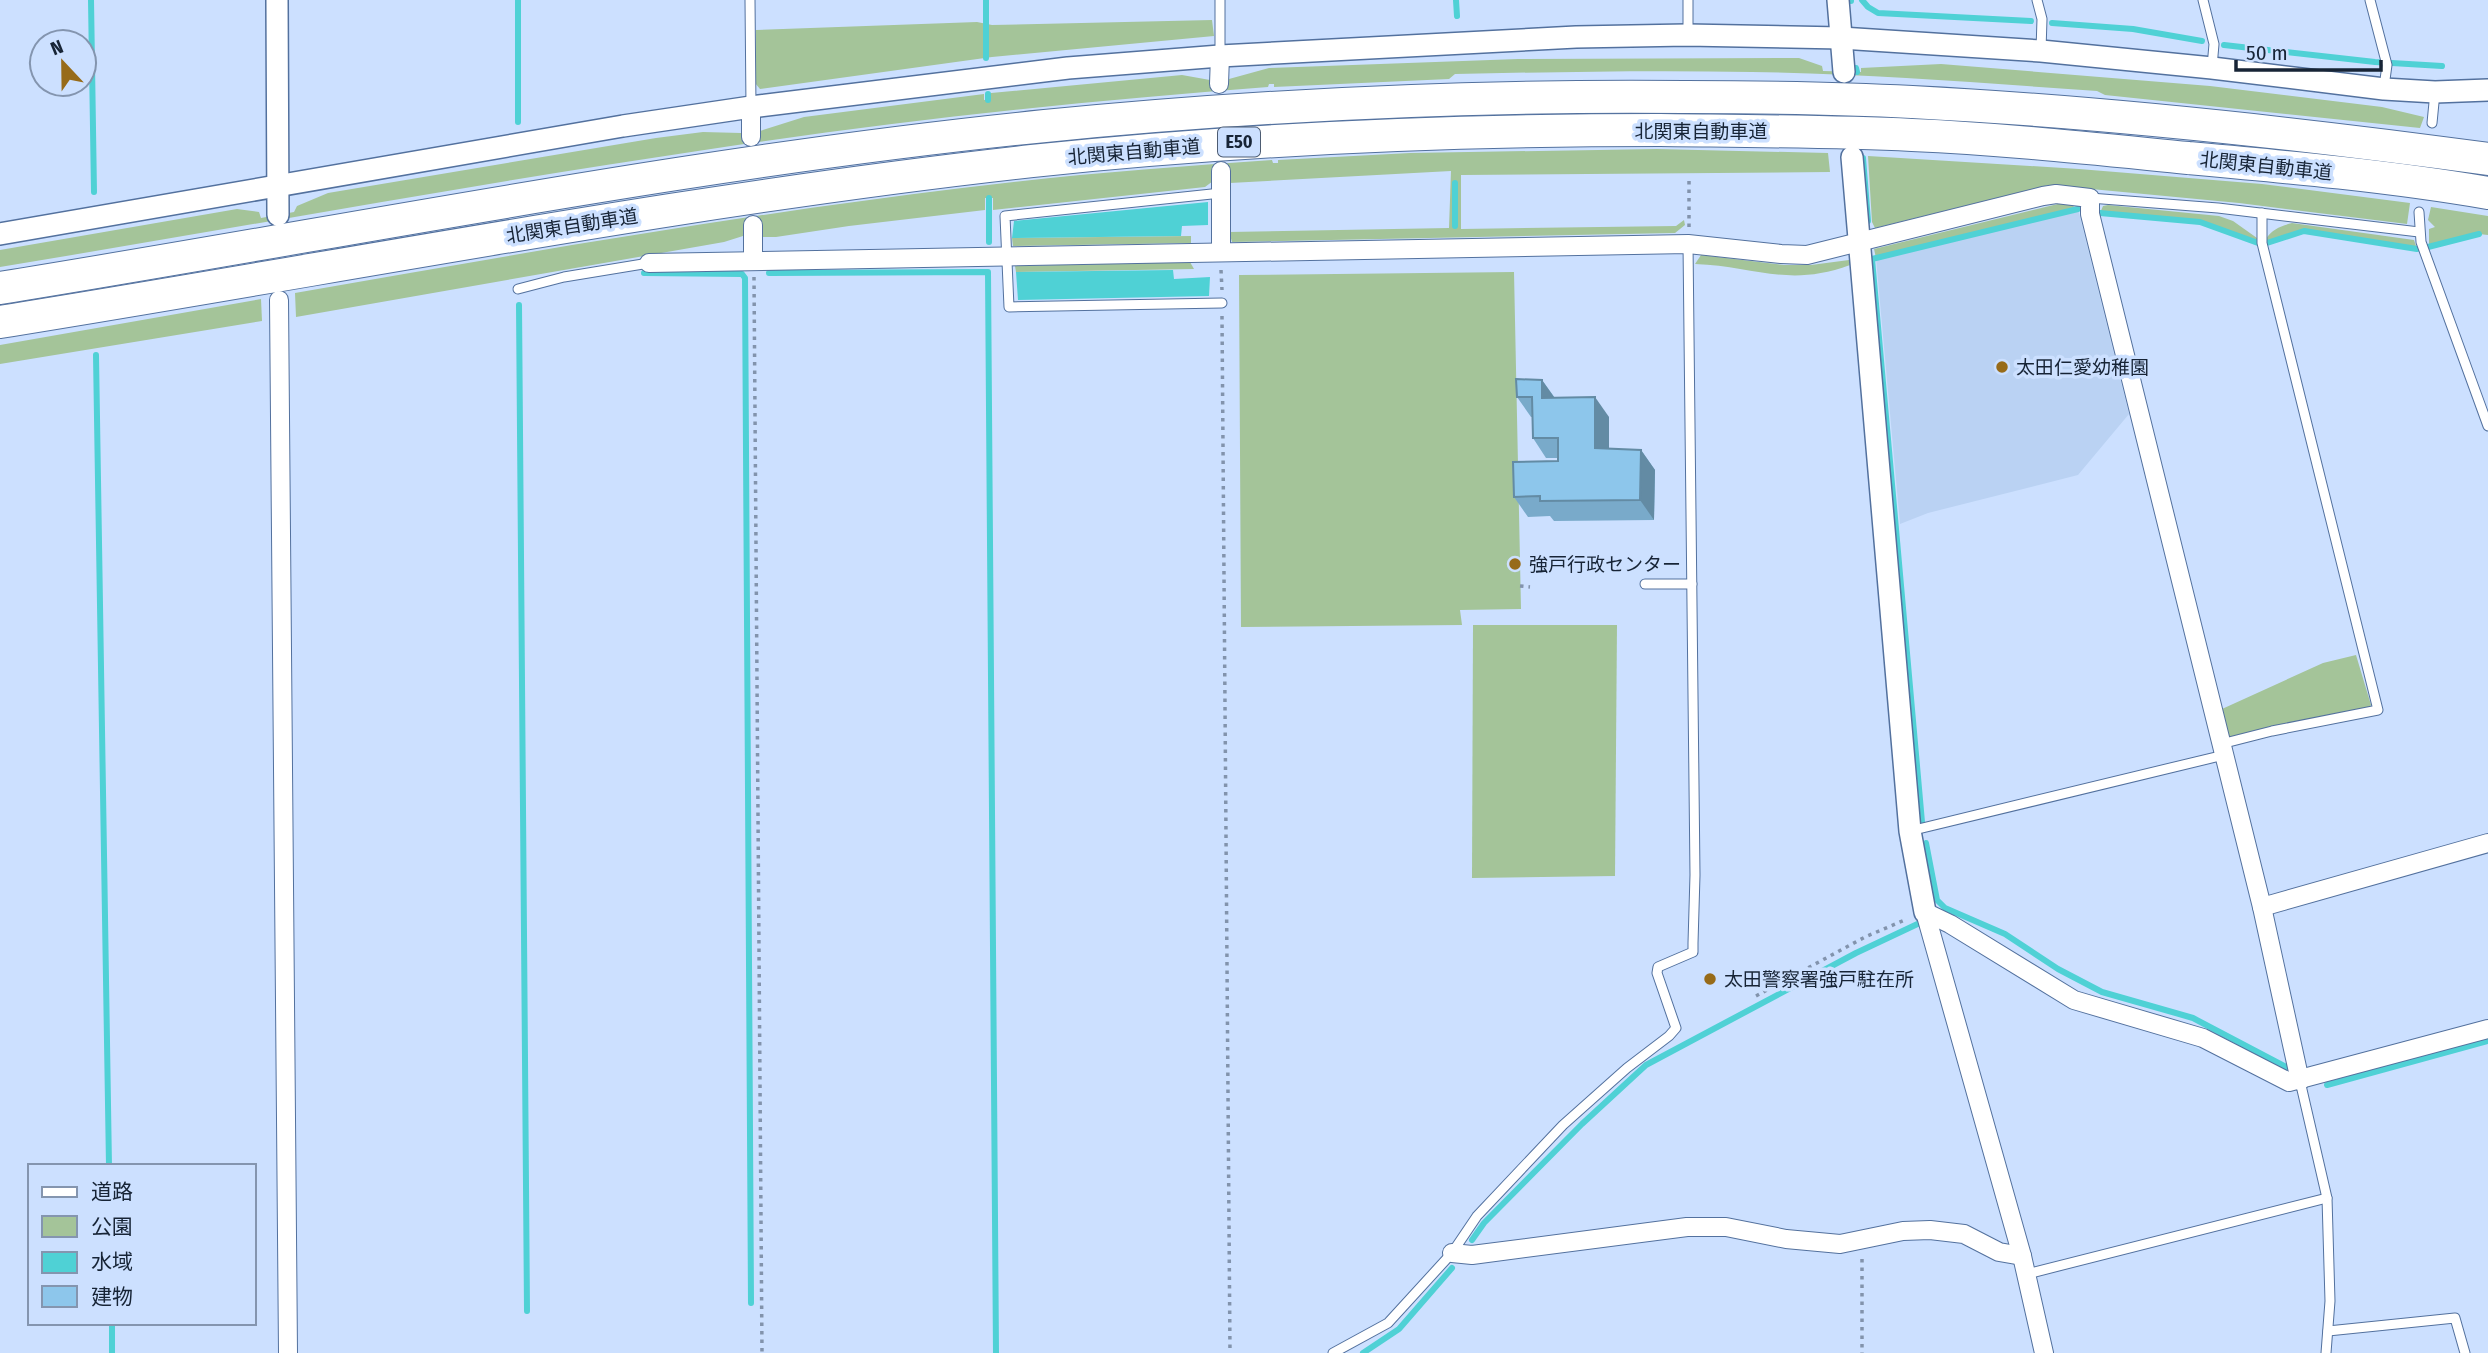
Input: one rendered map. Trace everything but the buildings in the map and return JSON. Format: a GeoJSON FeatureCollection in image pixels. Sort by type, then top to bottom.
{"type":"FeatureCollection","features":[{"type":"Feature","properties":{"kind":"highway","name":"北関東自動車道"},"geometry":{"type":"LineString","coordinates":[[0,288],[587,189],[817,154],[1041,127],[1276,107],[1581,96],[1908,101],[2072,112],[2231,127],[2488,159]]}},
{"type":"Feature","properties":{"kind":"highway","name":"北関東自動車道"},"geometry":{"type":"LineString","coordinates":[[0,323],[375,257],[826,186],[1034,161],[1214,145],[1410,133],[1731,131],[1913,135],[2207,159],[2488,193]]}},
{"type":"Feature","properties":{"kind":"street"},"geometry":{"type":"LineString","coordinates":[[277,0],[278,215]]}},
{"type":"Feature","properties":{"kind":"street"},"geometry":{"type":"LineString","coordinates":[[1838,0],[1844,72]]}},
{"type":"Feature","properties":{"kind":"street"},"geometry":{"type":"LineString","coordinates":[[0,234],[623,126],[751,107],[1068,68],[1220,56],[1516,39],[1688,35],[1841,38],[2041,51],[2384,89],[2435,92],[2488,90]]}},
{"type":"Feature","properties":{"kind":"street"},"geometry":{"type":"LineString","coordinates":[[1219,85],[1220,56]]}},
{"type":"Feature","properties":{"kind":"street"},"geometry":{"type":"LineString","coordinates":[[751,107],[751,137]]}},
{"type":"Feature","properties":{"kind":"street"},"geometry":{"type":"LineString","coordinates":[[1852,157],[1910,831],[1925,912],[2024,1265],[2044,1353]]}},
{"type":"Feature","properties":{"kind":"street"},"geometry":{"type":"LineString","coordinates":[[1221,171],[1221,252]]}},
{"type":"Feature","properties":{"kind":"street"},"geometry":{"type":"LineString","coordinates":[[649,263],[1688,244],[1807,255],[2043,196],[2056,194],[2090,198],[2090,214],[2262,907],[2300,1080]]}},
{"type":"Feature","properties":{"kind":"street"},"geometry":{"type":"LineString","coordinates":[[753,225],[753,260]]}},
{"type":"Feature","properties":{"kind":"street"},"geometry":{"type":"LineString","coordinates":[[279,300],[288,1353]]}},
{"type":"Feature","properties":{"kind":"street"},"geometry":{"type":"LineString","coordinates":[[2262,907],[2488,843]]}},
{"type":"Feature","properties":{"kind":"street"},"geometry":{"type":"LineString","coordinates":[[1925,912],[1950,924],[2074,1000],[2203,1038],[2289,1082],[2488,1029]]}},
{"type":"Feature","properties":{"kind":"street"},"geometry":{"type":"LineString","coordinates":[[1452,1253],[1472,1255],[1687,1227],[1726,1227],[1786,1239],[1840,1244],[1903,1231],[1930,1230],[1964,1234],[2024,1265]]}},
{"type":"Feature","properties":{"kind":"lane"},"geometry":{"type":"LineString","coordinates":[[750,0],[751,107]]}},
{"type":"Feature","properties":{"kind":"lane"},"geometry":{"type":"LineString","coordinates":[[1220,0],[1220,56]]}},
{"type":"Feature","properties":{"kind":"lane"},"geometry":{"type":"LineString","coordinates":[[1688,0],[1688,35]]}},
{"type":"Feature","properties":{"kind":"lane"},"geometry":{"type":"LineString","coordinates":[[2037,0],[2042,19],[2041,51]]}},
{"type":"Feature","properties":{"kind":"lane"},"geometry":{"type":"LineString","coordinates":[[2203,0],[2214,44],[2211,68]]}},
{"type":"Feature","properties":{"kind":"lane"},"geometry":{"type":"LineString","coordinates":[[2370,0],[2387,65],[2384,89]]}},
{"type":"Feature","properties":{"kind":"lane"},"geometry":{"type":"LineString","coordinates":[[2432,123],[2435,92]]}},
{"type":"Feature","properties":{"kind":"lane"},"geometry":{"type":"LineString","coordinates":[[1221,193],[1005,216],[1009,307],[1222,303]]}},
{"type":"Feature","properties":{"kind":"lane"},"geometry":{"type":"LineString","coordinates":[[2090,198],[2218,208],[2418,232]]}},
{"type":"Feature","properties":{"kind":"lane"},"geometry":{"type":"LineString","coordinates":[[2419,212],[2418,232],[2488,426]]}},
{"type":"Feature","properties":{"kind":"lane"},"geometry":{"type":"LineString","coordinates":[[1910,831],[2222,750],[2272,731],[2378,710],[2262,243],[2262,214]]}},
{"type":"Feature","properties":{"kind":"lane"},"geometry":{"type":"LineString","coordinates":[[1333,1353],[1388,1323],[1452,1253],[1477,1216],[1563,1125],[1676,1028],[1657,973],[1658,967],[1663,964],[1693,952],[1695,875],[1688,244]]}},
{"type":"Feature","properties":{"kind":"lane"},"geometry":{"type":"LineString","coordinates":[[517,289],[564,277],[649,263]]}},
{"type":"Feature","properties":{"kind":"lane"},"geometry":{"type":"LineString","coordinates":[[1644,584],[1692,584]]}},
{"type":"Feature","properties":{"kind":"lane"},"geometry":{"type":"LineString","coordinates":[[2300,1080],[2327,1198],[2330,1301],[2326,1353]]}},
{"type":"Feature","properties":{"kind":"lane"},"geometry":{"type":"LineString","coordinates":[[2024,1265],[2327,1198]]}},
{"type":"Feature","properties":{"kind":"lane"},"geometry":{"type":"LineString","coordinates":[[2328,1331],[2455,1318],[2465,1353]]}},
{"type":"Feature","properties":{"kind":"path"},"geometry":{"type":"LineString","coordinates":[[1688,244],[1689,180]]}},
{"type":"Feature","properties":{"kind":"path"},"geometry":{"type":"LineString","coordinates":[[1221,252],[1230,1353]]}},
{"type":"Feature","properties":{"kind":"path"},"geometry":{"type":"LineString","coordinates":[[753,260],[762,1353]]}},
{"type":"Feature","properties":{"kind":"path"},"geometry":{"type":"LineString","coordinates":[[1520,586],[1530,587]]}},
{"type":"Feature","properties":{"kind":"path"},"geometry":{"type":"LineString","coordinates":[[1756,996],[1865,937],[1925,912]]}},
{"type":"Feature","properties":{"kind":"path"},"geometry":{"type":"LineString","coordinates":[[1862,1239],[1862,1353]]}},
{"type":"Feature","properties":{"kind":"shaded area","name":"太田仁愛幼稚園"},"geometry":{"type":"Polygon","coordinates":[[[2078,209],[2129,414],[2078,475],[1928,513],[1900,524],[1876,258],[2078,209]]]}},
{"type":"Feature","properties":{"kind":"green space"},"geometry":{"type":"Polygon","coordinates":[[[1212,20],[1214,36],[992,57],[760,89],[755,83],[756,30],[977,22],[992,25],[1212,20]]]}},
{"type":"Feature","properties":{"kind":"green space"},"geometry":{"type":"Polygon","coordinates":[[[1799,58],[1822,66],[1823,71],[1861,72],[1861,68],[1941,64],[2210,86],[2382,107],[2424,117],[2420,128],[2105,95],[2097,91],[1795,73],[1641,71],[1455,74],[1449,79],[1274,87],[1274,84],[1269,84],[1268,87],[989,113],[780,139],[533,177],[0,267],[0,250],[237,209],[259,212],[261,218],[294,212],[297,206],[328,193],[656,138],[703,132],[741,133],[741,137],[758,137],[760,131],[804,117],[984,94],[984,100],[991,99],[991,93],[1182,75],[1210,80],[1210,85],[1227,84],[1229,79],[1269,68],[1518,59],[1799,58]]]}},
{"type":"Feature","properties":{"kind":"green space"},"geometry":{"type":"Polygon","coordinates":[[[1657,149],[1828,153],[1830,172],[1461,175],[1461,229],[1676,226],[1684,220],[1685,225],[1675,233],[1232,242],[1229,232],[1449,228],[1451,171],[1230,183],[1230,171],[1213,172],[1213,181],[1205,187],[993,210],[993,198],[985,198],[985,210],[776,237],[761,237],[761,225],[744,226],[743,236],[724,242],[296,317],[295,293],[711,223],[962,188],[1272,160],[1273,163],[1278,163],[1278,160],[1410,153],[1657,149]]]}},
{"type":"Feature","properties":{"kind":"green space"},"geometry":{"type":"Polygon","coordinates":[[[1868,156],[2262,184],[2410,203],[2407,224],[2239,203],[2049,185],[1875,228],[1872,222],[1868,156]]]}},
{"type":"Feature","properties":{"kind":"green space"},"geometry":{"type":"Polygon","coordinates":[[[2066,202],[2078,209],[1876,258],[1874,249],[2066,202]]]}},
{"type":"Feature","properties":{"kind":"green space"},"geometry":{"type":"Polygon","coordinates":[[[2103,206],[2219,216],[2233,221],[2257,238],[2258,243],[2200,222],[2100,213],[2103,206]]]}},
{"type":"Feature","properties":{"kind":"green space"},"geometry":{"type":"Polygon","coordinates":[[[2431,207],[2488,216],[2488,235],[2479,234],[2429,247],[2429,229],[2435,227],[2428,220],[2431,207]]]}},
{"type":"Feature","properties":{"kind":"green space"},"geometry":{"type":"Polygon","coordinates":[[[2292,223],[2414,240],[2417,249],[2304,231],[2267,243],[2266,239],[2274,230],[2292,223]]]}},
{"type":"Feature","properties":{"kind":"green space"},"geometry":{"type":"Polygon","coordinates":[[[1191,236],[1191,243],[1013,246],[1012,238],[1191,236]]]}},
{"type":"Feature","properties":{"kind":"green space"},"geometry":{"type":"Polygon","coordinates":[[[1701,255],[1784,265],[1849,260],[1850,265],[1808,275],[1772,274],[1695,264],[1701,255]]]}},
{"type":"Feature","properties":{"kind":"green space"},"geometry":{"type":"Polygon","coordinates":[[[1190,262],[1194,269],[1016,272],[1015,266],[1190,262]]]}},
{"type":"Feature","properties":{"kind":"green space"},"geometry":{"type":"Polygon","coordinates":[[[1514,272],[1521,609],[1460,610],[1462,625],[1241,627],[1239,275],[1514,272]]]}},
{"type":"Feature","properties":{"kind":"green space"},"geometry":{"type":"Polygon","coordinates":[[[261,299],[262,321],[0,364],[0,345],[261,299]]]}},
{"type":"Feature","properties":{"kind":"green space"},"geometry":{"type":"Polygon","coordinates":[[[1473,625],[1617,625],[1615,876],[1472,878],[1473,625]]]}},
{"type":"Feature","properties":{"kind":"green space"},"geometry":{"type":"Polygon","coordinates":[[[2356,655],[2371,705],[2368,709],[2271,726],[2227,739],[2222,709],[2323,663],[2356,655]]]}},
{"type":"Feature","properties":{"kind":"water"},"geometry":{"type":"Polygon","coordinates":[[[1208,202],[1208,225],[1182,226],[1181,236],[1012,238],[1014,221],[1208,202]]]}},
{"type":"Feature","properties":{"kind":"water"},"geometry":{"type":"Polygon","coordinates":[[[1173,270],[1174,279],[1210,277],[1209,296],[1018,300],[1016,272],[1173,270]]]}},
{"type":"Feature","properties":{"kind":"waterway"},"geometry":{"type":"LineString","coordinates":[[91,0],[94,192]]}},
{"type":"Feature","properties":{"kind":"waterway"},"geometry":{"type":"LineString","coordinates":[[518,0],[518,122]]}},
{"type":"Feature","properties":{"kind":"waterway"},"geometry":{"type":"LineString","coordinates":[[986,0],[986,58]]}},
{"type":"Feature","properties":{"kind":"waterway"},"geometry":{"type":"LineString","coordinates":[[1456,0],[1457,16]]}},
{"type":"Feature","properties":{"kind":"waterway"},"geometry":{"type":"LineString","coordinates":[[1862,0],[1878,13],[2031,21]]}},
{"type":"Feature","properties":{"kind":"waterway"},"geometry":{"type":"LineString","coordinates":[[2052,23],[2133,29],[2202,41]]}},
{"type":"Feature","properties":{"kind":"waterway"},"geometry":{"type":"LineString","coordinates":[[2224,45],[2375,62],[2442,66]]}},
{"type":"Feature","properties":{"kind":"waterway"},"geometry":{"type":"LineString","coordinates":[[1856,68],[1857,72]]}},
{"type":"Feature","properties":{"kind":"waterway"},"geometry":{"type":"LineString","coordinates":[[988,94],[988,100]]}},
{"type":"Feature","properties":{"kind":"waterway"},"geometry":{"type":"LineString","coordinates":[[1863,158],[1868,221]]}},
{"type":"Feature","properties":{"kind":"waterway"},"geometry":{"type":"LineString","coordinates":[[1455,183],[1455,226]]}},
{"type":"Feature","properties":{"kind":"waterway"},"geometry":{"type":"LineString","coordinates":[[989,198],[989,242]]}},
{"type":"Feature","properties":{"kind":"waterway"},"geometry":{"type":"LineString","coordinates":[[1922,822],[1872,259],[2078,209]]}},
{"type":"Feature","properties":{"kind":"waterway"},"geometry":{"type":"LineString","coordinates":[[2100,213],[2200,222],[2258,243]]}},
{"type":"Feature","properties":{"kind":"waterway"},"geometry":{"type":"LineString","coordinates":[[2267,243],[2304,231],[2417,249]]}},
{"type":"Feature","properties":{"kind":"waterway"},"geometry":{"type":"LineString","coordinates":[[2428,247],[2479,234]]}},
{"type":"Feature","properties":{"kind":"waterway"},"geometry":{"type":"LineString","coordinates":[[769,273],[988,272],[996,1353]]}},
{"type":"Feature","properties":{"kind":"waterway"},"geometry":{"type":"LineString","coordinates":[[644,273],[742,274],[745,278],[751,1303]]}},
{"type":"Feature","properties":{"kind":"waterway"},"geometry":{"type":"LineString","coordinates":[[519,305],[527,1311]]}},
{"type":"Feature","properties":{"kind":"waterway"},"geometry":{"type":"LineString","coordinates":[[96,355],[109,1164]]}},
{"type":"Feature","properties":{"kind":"waterway"},"geometry":{"type":"LineString","coordinates":[[1926,843],[1937,900],[1945,908],[2005,934],[2058,969],[2102,992],[2193,1018],[2286,1067]]}},
{"type":"Feature","properties":{"kind":"waterway"},"geometry":{"type":"LineString","coordinates":[[1472,1240],[1484,1223],[1582,1124],[1646,1065],[1856,953],[1926,920]]}},
{"type":"Feature","properties":{"kind":"waterway"},"geometry":{"type":"LineString","coordinates":[[2327,1085],[2488,1041]]}},
{"type":"Feature","properties":{"kind":"waterway"},"geometry":{"type":"LineString","coordinates":[[1363,1353],[1399,1329],[1452,1268]]}},
{"type":"Feature","properties":{"kind":"waterway"},"geometry":{"type":"LineString","coordinates":[[112,1325],[112,1353]]}},
{"type":"Feature","properties":{"kind":"place","name":"太田仁愛幼稚園"},"geometry":{"type":"Point","coordinates":[2002,367]}},
{"type":"Feature","properties":{"kind":"place","name":"強戸行政センター"},"geometry":{"type":"Point","coordinates":[1515,564]}},
{"type":"Feature","properties":{"kind":"place","name":"太田警察署強戸駐在所"},"geometry":{"type":"Point","coordinates":[1710,979]}}]}
